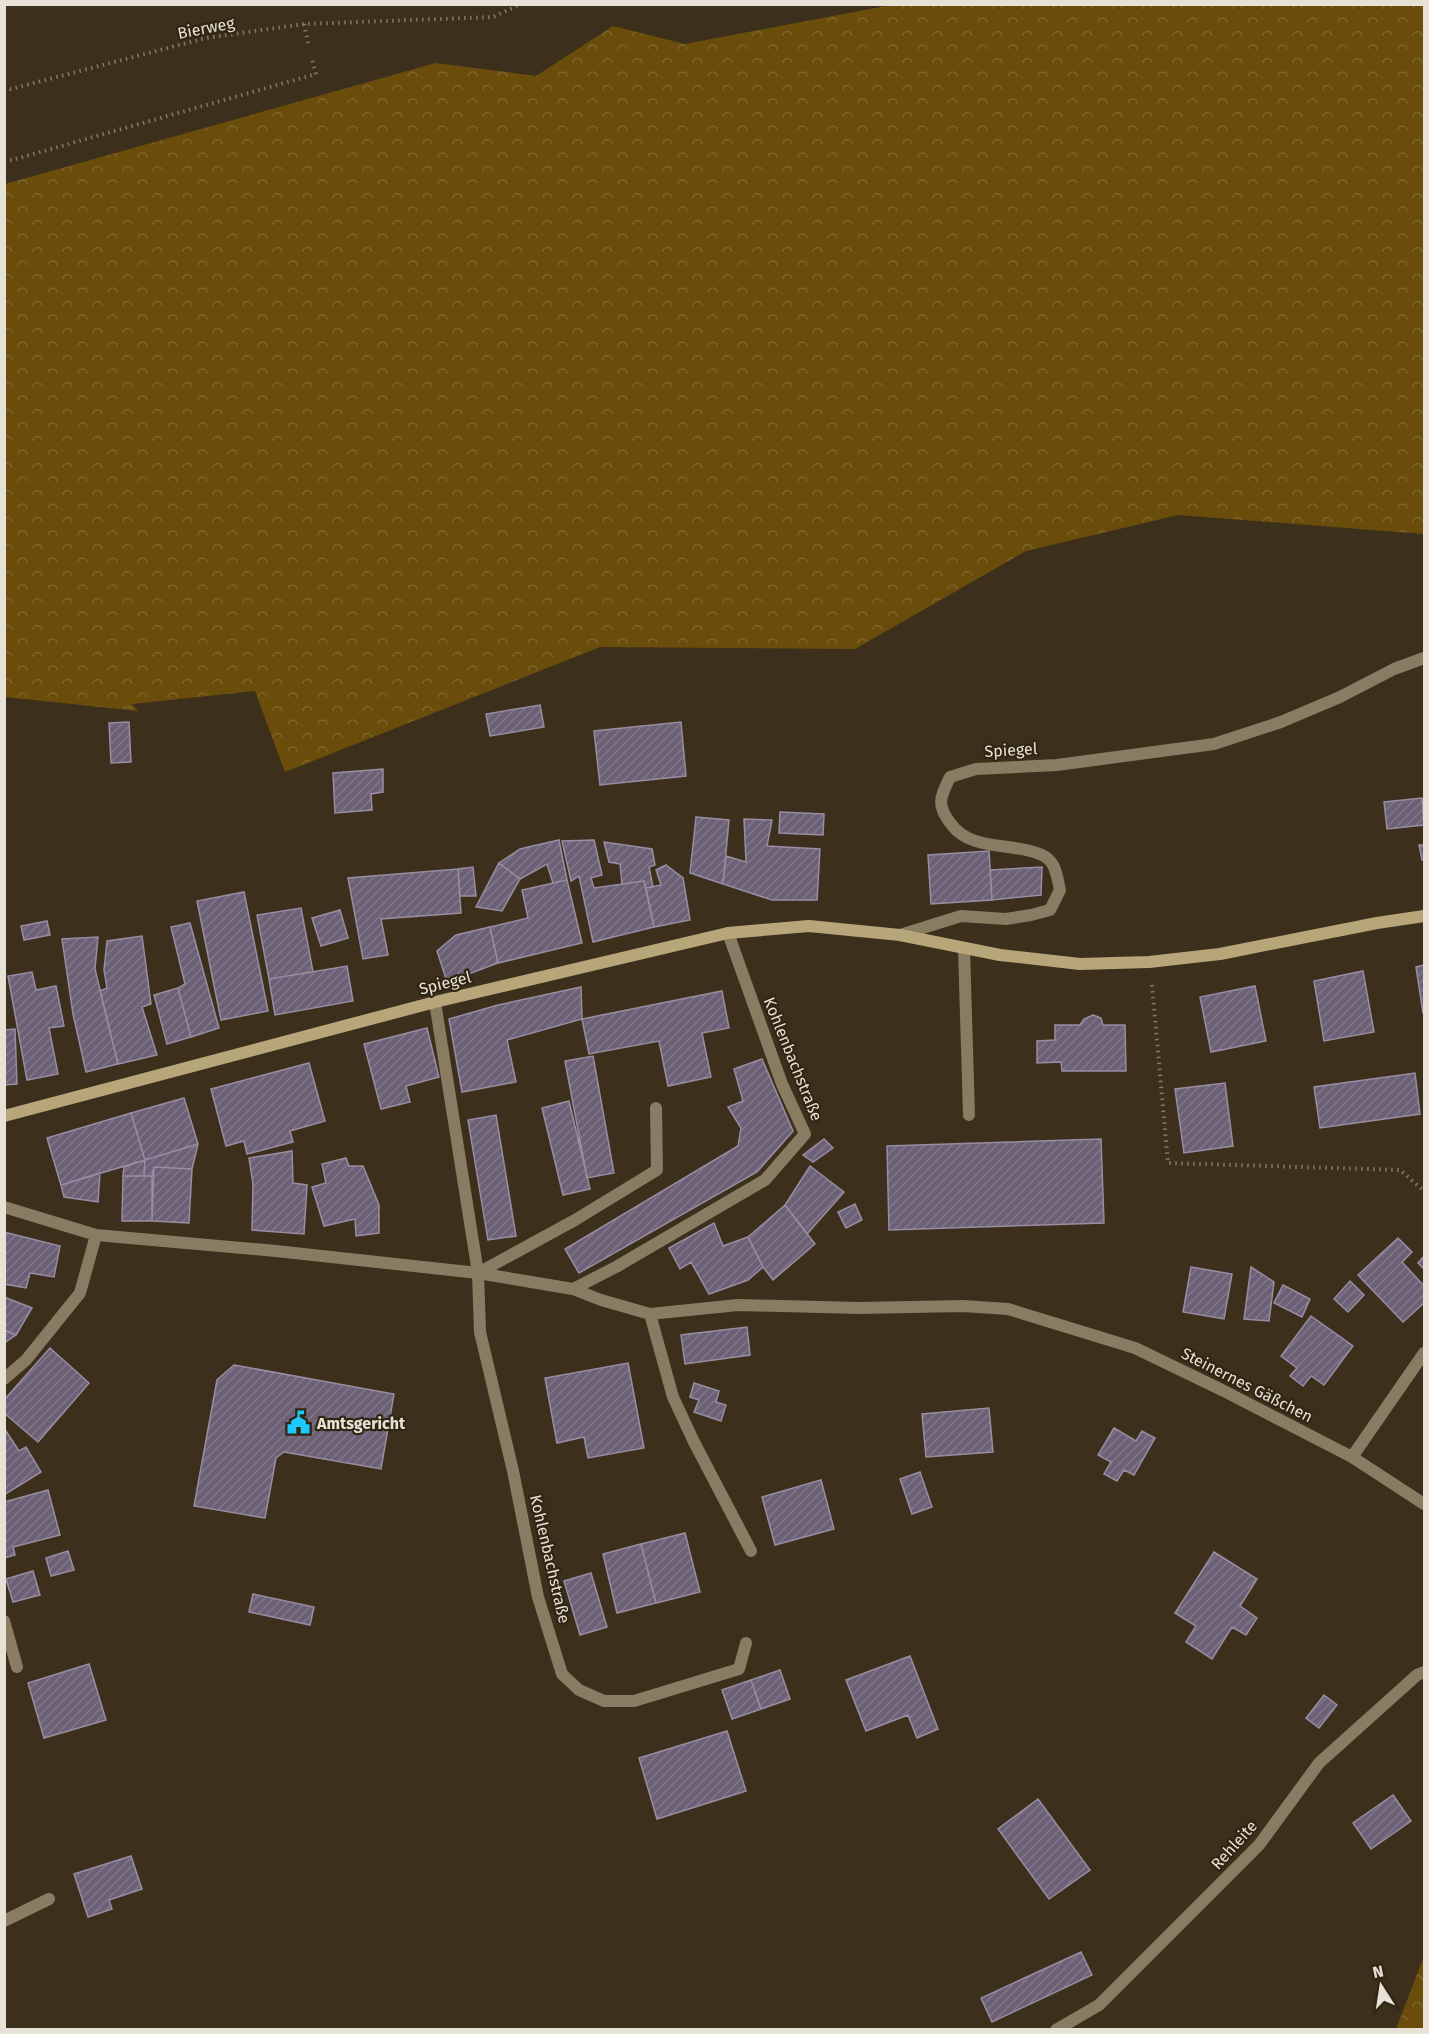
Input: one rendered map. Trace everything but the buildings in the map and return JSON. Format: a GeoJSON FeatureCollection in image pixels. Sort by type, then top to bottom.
{"type":"FeatureCollection","features":[{"type":"Feature","properties":{"kind":"street","name":"Spiegel"},"geometry":{"type":"LineString","coordinates":[[900,935],[960,916],[1006,919],[1050,910],[1060,891],[1055,867],[1043,855],[978,842],[956,832],[942,812],[941,796],[950,777],[976,769],[1057,765],[1214,744],[1281,722],[1340,697],[1394,669],[1425,658]]}},
{"type":"Feature","properties":{"kind":"street","name":"Spiegel"},"geometry":{"type":"LineString","coordinates":[[4,1116],[435,1002],[728,933],[809,926],[900,935],[1000,955],[1080,964],[1149,962],[1220,954],[1377,922],[1425,916]]}},
{"type":"Feature","properties":{"kind":"street","name":"Kohlenbachstraße"},"geometry":{"type":"LineString","coordinates":[[573,1289],[626,1262],[765,1180],[805,1134],[782,1084],[728,933]]}},
{"type":"Feature","properties":{"kind":"street"},"geometry":{"type":"LineString","coordinates":[[964,948],[969,1115]]}},
{"type":"Feature","properties":{"kind":"street","name":"Kohlenbachstraße"},"geometry":{"type":"LineString","coordinates":[[435,1002],[478,1273],[480,1332],[513,1471],[538,1597],[562,1674],[579,1690],[604,1701],[634,1701],[739,1669],[746,1643]]}},
{"type":"Feature","properties":{"kind":"street"},"geometry":{"type":"LineString","coordinates":[[478,1273],[575,1220],[657,1170],[656,1108]]}},
{"type":"Feature","properties":{"kind":"street"},"geometry":{"type":"LineString","coordinates":[[4,1207],[96,1235],[276,1251],[478,1273],[573,1289],[601,1300],[650,1314],[673,1397],[694,1442],[752,1551]]}},
{"type":"Feature","properties":{"kind":"street"},"geometry":{"type":"LineString","coordinates":[[4,1379],[26,1360],[80,1293],[96,1235]]}},
{"type":"Feature","properties":{"kind":"street","name":"Steinernes Gäßchen"},"geometry":{"type":"LineString","coordinates":[[650,1314],[738,1305],[860,1308],[963,1306],[1008,1309],[1135,1348],[1352,1457],[1425,1504]]}},
{"type":"Feature","properties":{"kind":"street"},"geometry":{"type":"LineString","coordinates":[[1352,1457],[1425,1353]]}},
{"type":"Feature","properties":{"kind":"street"},"geometry":{"type":"LineString","coordinates":[[4,1621],[17,1667]]}},
{"type":"Feature","properties":{"kind":"street","name":"Rehleite"},"geometry":{"type":"LineString","coordinates":[[1056,2030],[1099,2005],[1259,1845],[1319,1763],[1417,1675],[1425,1672]]}},
{"type":"Feature","properties":{"kind":"street"},"geometry":{"type":"LineString","coordinates":[[4,1921],[49,1899]]}},
{"type":"Feature","properties":{"kind":"path","name":"Bierweg"},"geometry":{"type":"LineString","coordinates":[[4,87],[11,89],[206,38],[304,24],[493,17],[522,4]]}},
{"type":"Feature","properties":{"kind":"path"},"geometry":{"type":"LineString","coordinates":[[304,24],[308,43]]}},
{"type":"Feature","properties":{"kind":"path"},"geometry":{"type":"LineString","coordinates":[[4,160],[12,160],[316,74],[312,59]]}},
{"type":"Feature","properties":{"kind":"path"},"geometry":{"type":"LineString","coordinates":[[1149,962],[1168,1163],[1400,1170],[1425,1191]]}},
{"type":"Feature","properties":{"kind":"green space"},"geometry":{"type":"Polygon","coordinates":[[[896,4],[1424,5],[1424,534],[1178,515],[1026,551],[855,649],[600,647],[285,772],[255,691],[132,704],[138,711],[5,697],[5,184],[436,63],[536,76],[613,26],[685,44],[896,4]]]}},
{"type":"Feature","properties":{"kind":"green space"},"geometry":{"type":"Polygon","coordinates":[[[1424,1956],[1424,2029],[1396,2029],[1424,1956]]]}},
{"type":"Feature","properties":{"kind":"place","name":"Amtsgericht"},"geometry":{"type":"Point","coordinates":[299,1423]}}]}
